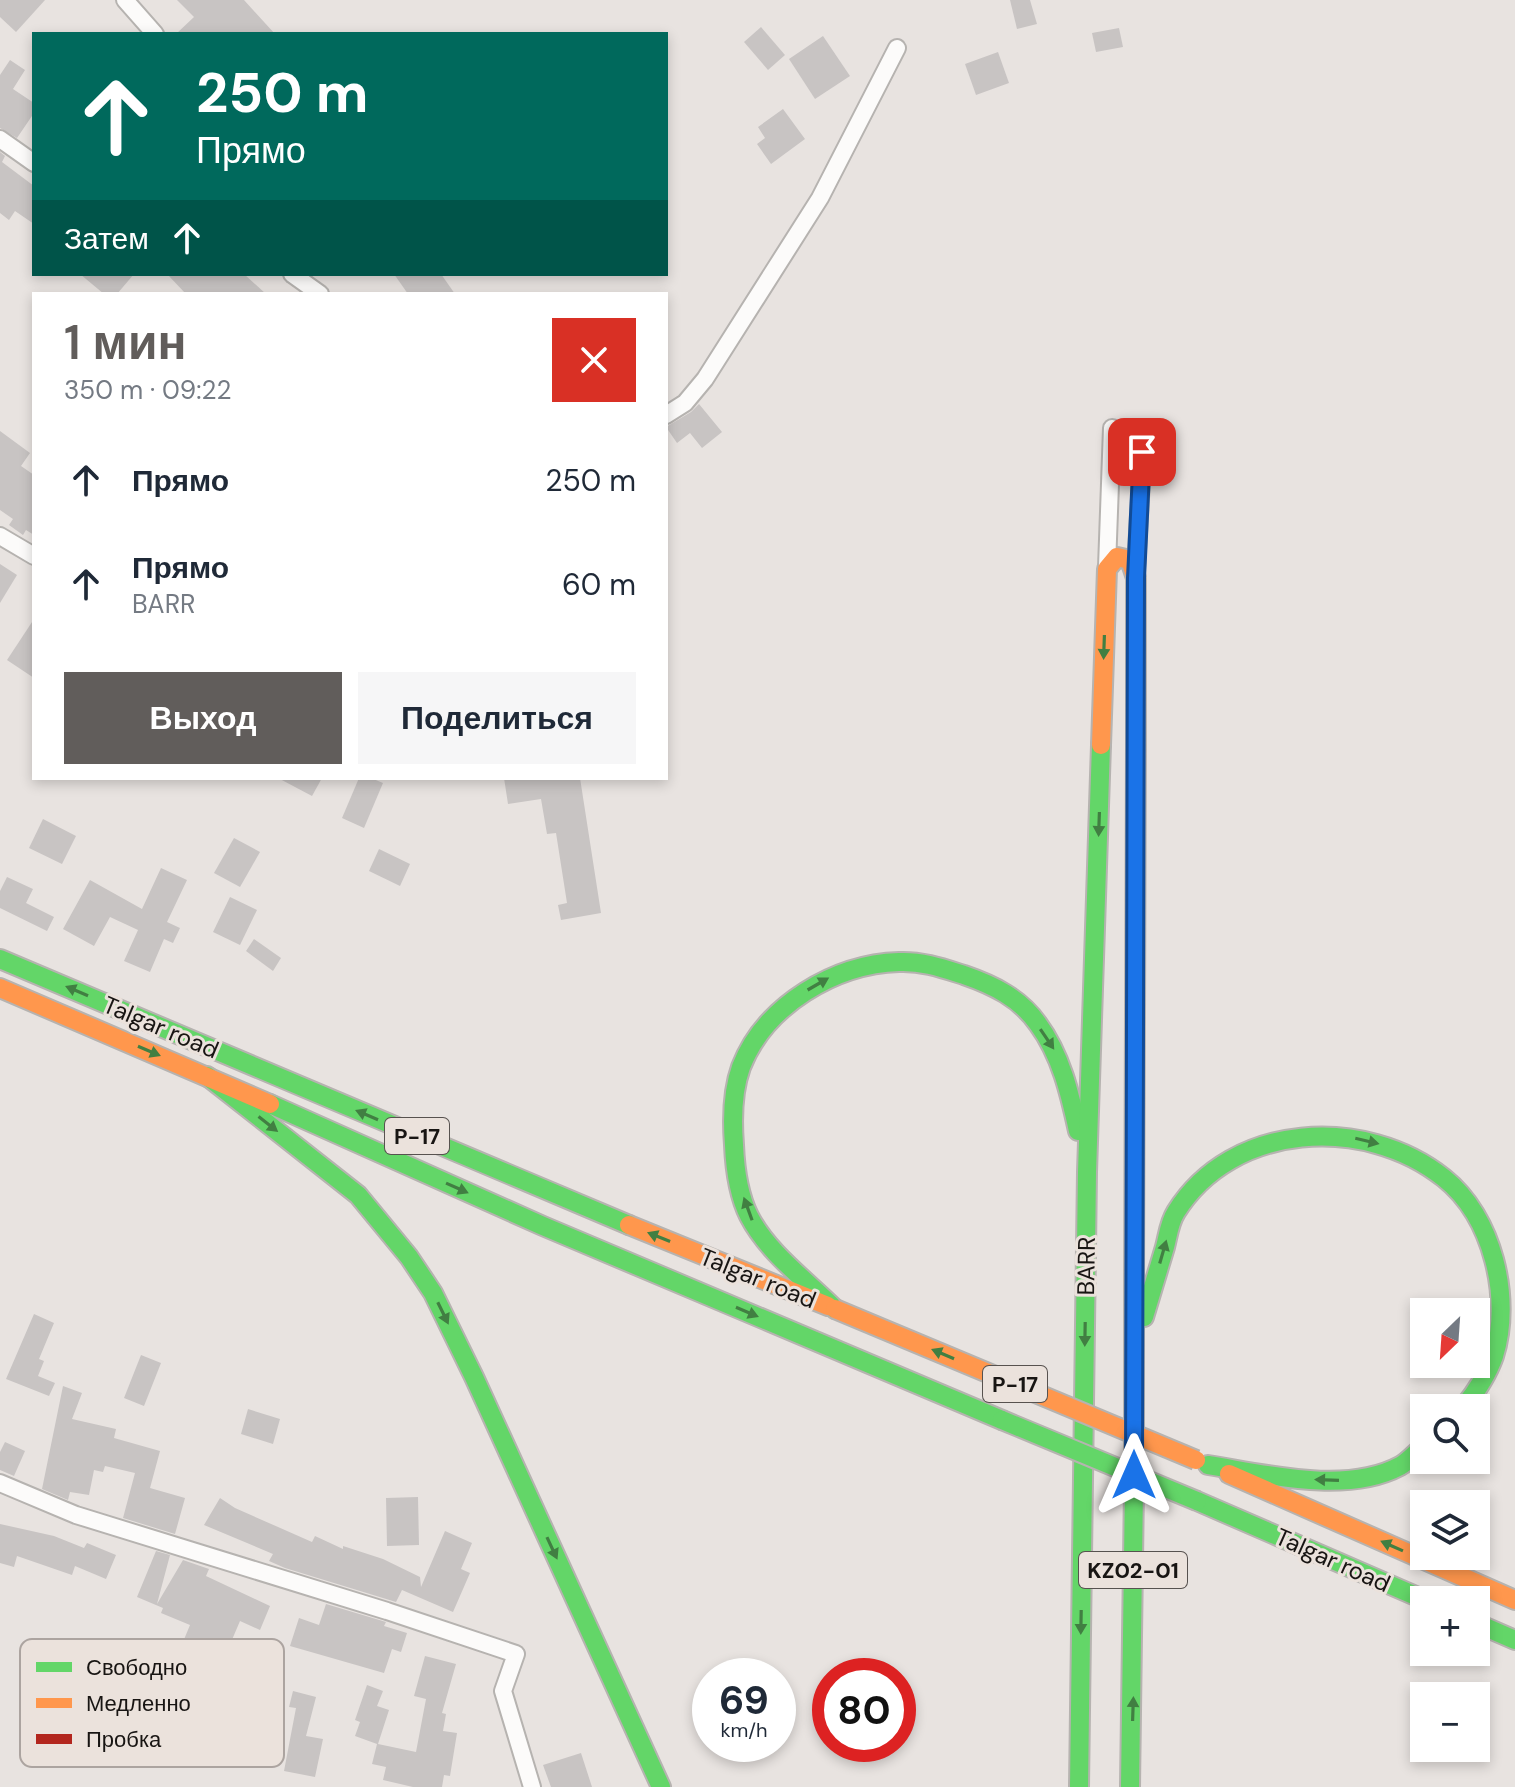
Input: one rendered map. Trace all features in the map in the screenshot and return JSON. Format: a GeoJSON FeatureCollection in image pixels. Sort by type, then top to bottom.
{"type":"FeatureCollection","features":[{"type":"Feature","properties":{"kind":"main road"},"geometry":{"type":"LineString","coordinates":[[1107,569],[1117,557],[1121,557],[1130,560],[1136,578]]}},
{"type":"Feature","properties":{"kind":"main road","name":"BARR"},"geometry":{"type":"LineString","coordinates":[[1079,1787],[1087,1172],[1107,569]]}},
{"type":"Feature","properties":{"kind":"main road","name":"BARR"},"geometry":{"type":"LineString","coordinates":[[1130,1787],[1133,1687],[1136,578]]}},
{"type":"Feature","properties":{"kind":"main road","name":"Talgar road"},"geometry":{"type":"LineString","coordinates":[[0,959],[553,1194],[1202,1462],[1515,1600]]}},
{"type":"Feature","properties":{"kind":"main road"},"geometry":{"type":"LineString","coordinates":[[835,1309],[773,1248],[750,1219],[735,1171],[732,1119],[742,1063],[769,1023],[803,993],[839,972],[886,963],[929,964],[983,981],[1026,1008],[1055,1049],[1066,1077],[1087,1172]]}},
{"type":"Feature","properties":{"kind":"main road"},"geometry":{"type":"LineString","coordinates":[[0,988],[207,1076],[358,1195],[409,1257],[433,1293],[661,1787]]}},
{"type":"Feature","properties":{"kind":"main road","name":"Talgar road"},"geometry":{"type":"LineString","coordinates":[[207,1076],[543,1226],[1410,1593]]}},
{"type":"Feature","properties":{"kind":"main road"},"geometry":{"type":"LineString","coordinates":[[1134,1354],[1174,1215],[1195,1185],[1226,1162],[1266,1143],[1312,1135],[1362,1138],[1404,1152],[1448,1181],[1477,1216],[1498,1266],[1502,1320],[1493,1362],[1472,1394]]}},
{"type":"Feature","properties":{"kind":"main road"},"geometry":{"type":"LineString","coordinates":[[1202,1462],[1309,1480],[1350,1481],[1400,1466],[1410,1458]]}},
{"type":"Feature","properties":{"kind":"main road"},"geometry":{"type":"LineString","coordinates":[[1490,1629],[1515,1640]]}},
{"type":"Feature","properties":{"kind":"street"},"geometry":{"type":"LineString","coordinates":[[125,0],[153,32]]}},
{"type":"Feature","properties":{"kind":"street"},"geometry":{"type":"LineString","coordinates":[[668,414],[685,403],[705,379],[820,198],[897,48]]}},
{"type":"Feature","properties":{"kind":"street"},"geometry":{"type":"LineString","coordinates":[[0,139],[32,162]]}},
{"type":"Feature","properties":{"kind":"street"},"geometry":{"type":"LineString","coordinates":[[295,276],[317,292]]}},
{"type":"Feature","properties":{"kind":"street","name":"KZ02-01"},"geometry":{"type":"LineString","coordinates":[[1107,569],[1112,428]]}},
{"type":"Feature","properties":{"kind":"street","name":"KZ02-01"},"geometry":{"type":"LineString","coordinates":[[1136,578],[1144,428]]}},
{"type":"Feature","properties":{"kind":"street"},"geometry":{"type":"LineString","coordinates":[[0,536],[32,555]]}},
{"type":"Feature","properties":{"kind":"street"},"geometry":{"type":"LineString","coordinates":[[0,1483],[76,1515],[516,1654],[503,1691],[532,1787]]}},
{"type":"Feature","properties":{"kind":"building"},"geometry":{"type":"Polygon","coordinates":[[[0,0],[45,0],[16,32],[0,17],[0,0]]]}},
{"type":"Feature","properties":{"kind":"building"},"geometry":{"type":"Polygon","coordinates":[[[177,0],[244,0],[273,32],[178,32],[194,17],[177,0]]]}},
{"type":"Feature","properties":{"kind":"building"},"geometry":{"type":"Polygon","coordinates":[[[1010,0],[1030,0],[1037,24],[1017,29],[1010,0]]]}},
{"type":"Feature","properties":{"kind":"building"},"geometry":{"type":"Polygon","coordinates":[[[761,27],[785,55],[768,70],[744,42],[761,27]]]}},
{"type":"Feature","properties":{"kind":"building"},"geometry":{"type":"Polygon","coordinates":[[[1119,28],[1123,47],[1096,52],[1092,33],[1119,28]]]}},
{"type":"Feature","properties":{"kind":"building"},"geometry":{"type":"Polygon","coordinates":[[[823,36],[850,76],[815,99],[789,59],[823,36]]]}},
{"type":"Feature","properties":{"kind":"building"},"geometry":{"type":"Polygon","coordinates":[[[998,52],[1009,83],[976,95],[965,64],[998,52]]]}},
{"type":"Feature","properties":{"kind":"building"},"geometry":{"type":"Polygon","coordinates":[[[10,60],[25,70],[13,89],[32,102],[32,116],[17,138],[0,128],[0,75],[10,60]]]}},
{"type":"Feature","properties":{"kind":"building"},"geometry":{"type":"Polygon","coordinates":[[[783,109],[805,139],[771,164],[757,144],[765,138],[758,127],[783,109]]]}},
{"type":"Feature","properties":{"kind":"building"},"geometry":{"type":"Polygon","coordinates":[[[0,152],[5,156],[2,162],[32,184],[32,223],[15,211],[9,220],[0,213],[0,152]]]}},
{"type":"Feature","properties":{"kind":"building"},"geometry":{"type":"Polygon","coordinates":[[[82,276],[132,276],[119,292],[102,292],[82,276]]]}},
{"type":"Feature","properties":{"kind":"building"},"geometry":{"type":"Polygon","coordinates":[[[169,276],[246,276],[264,292],[184,292],[169,276]]]}},
{"type":"Feature","properties":{"kind":"building"},"geometry":{"type":"Polygon","coordinates":[[[395,276],[442,276],[454,292],[407,292],[395,276]]]}},
{"type":"Feature","properties":{"kind":"building"},"geometry":{"type":"Polygon","coordinates":[[[699,404],[722,432],[702,448],[690,433],[677,443],[668,430],[668,426],[699,404]]]}},
{"type":"Feature","properties":{"kind":"building"},"geometry":{"type":"Polygon","coordinates":[[[0,431],[30,453],[21,466],[32,474],[32,534],[26,530],[23,535],[9,525],[13,519],[0,510],[0,431]]]}},
{"type":"Feature","properties":{"kind":"building"},"geometry":{"type":"Polygon","coordinates":[[[0,564],[17,575],[0,603],[0,564]]]}},
{"type":"Feature","properties":{"kind":"building"},"geometry":{"type":"Polygon","coordinates":[[[32,622],[32,677],[7,660],[32,622]]]}},
{"type":"Feature","properties":{"kind":"building"},"geometry":{"type":"Polygon","coordinates":[[[282,780],[321,780],[312,796],[282,780]]]}},
{"type":"Feature","properties":{"kind":"building"},"geometry":{"type":"Polygon","coordinates":[[[358,780],[383,783],[364,828],[342,818],[358,780]]]}},
{"type":"Feature","properties":{"kind":"building"},"geometry":{"type":"Polygon","coordinates":[[[504,780],[580,780],[601,913],[561,920],[558,905],[567,903],[556,833],[547,834],[541,799],[508,804],[504,780]]]}},
{"type":"Feature","properties":{"kind":"building"},"geometry":{"type":"Polygon","coordinates":[[[43,819],[76,836],[62,864],[29,848],[43,819]]]}},
{"type":"Feature","properties":{"kind":"building"},"geometry":{"type":"Polygon","coordinates":[[[234,838],[260,852],[240,887],[214,873],[234,838]]]}},
{"type":"Feature","properties":{"kind":"building"},"geometry":{"type":"Polygon","coordinates":[[[379,849],[410,864],[400,886],[369,871],[379,849]]]}},
{"type":"Feature","properties":{"kind":"building"},"geometry":{"type":"Polygon","coordinates":[[[161,868],[187,880],[167,922],[180,928],[173,943],[164,939],[150,972],[124,961],[138,930],[110,917],[94,946],[63,929],[90,880],[142,909],[161,868]]]}},
{"type":"Feature","properties":{"kind":"building"},"geometry":{"type":"Polygon","coordinates":[[[7,877],[33,889],[26,903],[54,917],[47,931],[0,908],[0,891],[7,877]]]}},
{"type":"Feature","properties":{"kind":"building"},"geometry":{"type":"Polygon","coordinates":[[[230,897],[257,910],[240,945],[213,932],[230,897]]]}},
{"type":"Feature","properties":{"kind":"building"},"geometry":{"type":"Polygon","coordinates":[[[254,939],[281,958],[273,971],[246,951],[254,939]]]}},
{"type":"Feature","properties":{"kind":"building"},"geometry":{"type":"Polygon","coordinates":[[[34,1314],[54,1323],[39,1359],[44,1361],[38,1376],[55,1383],[49,1396],[6,1379],[34,1314]]]}},
{"type":"Feature","properties":{"kind":"building"},"geometry":{"type":"Polygon","coordinates":[[[141,1355],[161,1363],[144,1406],[124,1398],[141,1355]]]}},
{"type":"Feature","properties":{"kind":"building"},"geometry":{"type":"Polygon","coordinates":[[[63,1386],[82,1393],[72,1419],[116,1429],[114,1438],[160,1451],[150,1488],[185,1498],[175,1534],[123,1518],[135,1473],[105,1466],[103,1472],[94,1470],[89,1495],[70,1492],[68,1500],[42,1489],[63,1386]]]}},
{"type":"Feature","properties":{"kind":"building"},"geometry":{"type":"Polygon","coordinates":[[[248,1409],[280,1419],[273,1444],[241,1434],[248,1409]]]}},
{"type":"Feature","properties":{"kind":"building"},"geometry":{"type":"Polygon","coordinates":[[[5,1442],[25,1451],[14,1476],[0,1470],[0,1452],[5,1442]]]}},
{"type":"Feature","properties":{"kind":"building"},"geometry":{"type":"Polygon","coordinates":[[[418,1497],[419,1545],[387,1546],[386,1498],[418,1497]]]}},
{"type":"Feature","properties":{"kind":"building"},"geometry":{"type":"Polygon","coordinates":[[[220,1498],[235,1508],[312,1542],[315,1536],[343,1549],[343,1546],[383,1559],[420,1577],[421,1587],[445,1531],[472,1543],[461,1569],[470,1573],[453,1612],[402,1590],[396,1602],[285,1568],[269,1561],[273,1554],[204,1525],[220,1498]]]}},
{"type":"Feature","properties":{"kind":"building"},"geometry":{"type":"Polygon","coordinates":[[[0,1524],[54,1536],[84,1548],[87,1543],[116,1555],[106,1579],[75,1566],[72,1575],[17,1556],[14,1567],[0,1563],[0,1524]]]}},
{"type":"Feature","properties":{"kind":"building"},"geometry":{"type":"Polygon","coordinates":[[[156,1551],[170,1555],[157,1604],[183,1560],[209,1569],[206,1576],[270,1606],[260,1630],[240,1621],[232,1639],[184,1639],[190,1625],[161,1613],[163,1608],[137,1597],[156,1551]]]}},
{"type":"Feature","properties":{"kind":"building"},"geometry":{"type":"Polygon","coordinates":[[[326,1604],[386,1622],[384,1626],[407,1633],[401,1652],[392,1649],[384,1673],[290,1646],[299,1618],[319,1625],[326,1604]]]}},
{"type":"Feature","properties":{"kind":"building"},"geometry":{"type":"Polygon","coordinates":[[[425,1656],[456,1664],[442,1713],[446,1714],[443,1731],[457,1733],[450,1776],[444,1775],[442,1787],[413,1787],[383,1780],[386,1767],[372,1764],[377,1744],[355,1736],[360,1722],[355,1720],[367,1685],[383,1691],[377,1706],[389,1710],[378,1744],[416,1752],[426,1699],[414,1696],[425,1656]]]}},
{"type":"Feature","properties":{"kind":"building"},"geometry":{"type":"Polygon","coordinates":[[[293,1691],[316,1697],[306,1736],[323,1739],[315,1777],[284,1771],[296,1708],[289,1707],[293,1691]]]}},
{"type":"Feature","properties":{"kind":"building"},"geometry":{"type":"Polygon","coordinates":[[[581,1753],[592,1787],[551,1787],[543,1765],[581,1753]]]}},
{"type":"Feature","properties":{"kind":"traffic: fast"},"geometry":{"type":"LineString","coordinates":[[1079,1787],[1087,1172],[1101,745]]}},
{"type":"Feature","properties":{"kind":"traffic: fast"},"geometry":{"type":"LineString","coordinates":[[1134,1278],[1136,747]]}},
{"type":"Feature","properties":{"kind":"traffic: fast"},"geometry":{"type":"LineString","coordinates":[[0,959],[629,1225]]}},
{"type":"Feature","properties":{"kind":"traffic: fast"},"geometry":{"type":"LineString","coordinates":[[835,1309],[777,1254],[757,1229],[742,1199],[735,1163],[733,1106],[741,1067],[767,1025],[805,992],[851,971],[899,962],[940,968],[995,988],[1023,1007],[1046,1036],[1064,1075],[1078,1131]]}},
{"type":"Feature","properties":{"kind":"traffic: fast"},"geometry":{"type":"LineString","coordinates":[[207,1076],[358,1195],[409,1257],[433,1293],[661,1787]]}},
{"type":"Feature","properties":{"kind":"traffic: fast"},"geometry":{"type":"LineString","coordinates":[[270,1104],[543,1226],[1002,1420]]}},
{"type":"Feature","properties":{"kind":"traffic: fast"},"geometry":{"type":"LineString","coordinates":[[1144,1317],[1172,1221],[1200,1182],[1230,1160],[1265,1145],[1301,1138],[1339,1137],[1377,1144],[1412,1158],[1444,1178],[1461,1194],[1486,1236],[1499,1284],[1501,1309],[1494,1356],[1474,1394]]}},
{"type":"Feature","properties":{"kind":"traffic: fast"},"geometry":{"type":"LineString","coordinates":[[1002,1420],[1197,1501]]}},
{"type":"Feature","properties":{"kind":"traffic: fast"},"geometry":{"type":"LineString","coordinates":[[1208,1465],[1280,1477],[1331,1481],[1379,1475],[1410,1458]]}},
{"type":"Feature","properties":{"kind":"traffic: fast"},"geometry":{"type":"LineString","coordinates":[[1130,1787],[1134,1486]]}},
{"type":"Feature","properties":{"kind":"traffic: fast"},"geometry":{"type":"LineString","coordinates":[[1197,1501],[1410,1593]]}},
{"type":"Feature","properties":{"kind":"traffic: fast"},"geometry":{"type":"LineString","coordinates":[[1490,1629],[1515,1640]]}},
{"type":"Feature","properties":{"kind":"traffic: slow"},"geometry":{"type":"LineString","coordinates":[[1101,745],[1107,569],[1117,557],[1130,560],[1136,578],[1136,747]]}},
{"type":"Feature","properties":{"kind":"traffic: slow"},"geometry":{"type":"LineString","coordinates":[[0,988],[270,1104]]}},
{"type":"Feature","properties":{"kind":"traffic: slow"},"geometry":{"type":"LineString","coordinates":[[629,1225],[828,1306]]}},
{"type":"Feature","properties":{"kind":"traffic: slow"},"geometry":{"type":"LineString","coordinates":[[835,1309],[1196,1460]]}},
{"type":"Feature","properties":{"kind":"traffic: slow"},"geometry":{"type":"LineString","coordinates":[[1229,1474],[1515,1600]]}},
{"type":"Feature","properties":{"kind":"traffic: jam"},"geometry":{"type":"LineString","coordinates":[[1134,1278],[1134,1486]]}},
{"type":"Feature","properties":{"kind":"route"},"geometry":{"type":"LineString","coordinates":[[1134,1475],[1136,578],[1142,452]]}}]}
